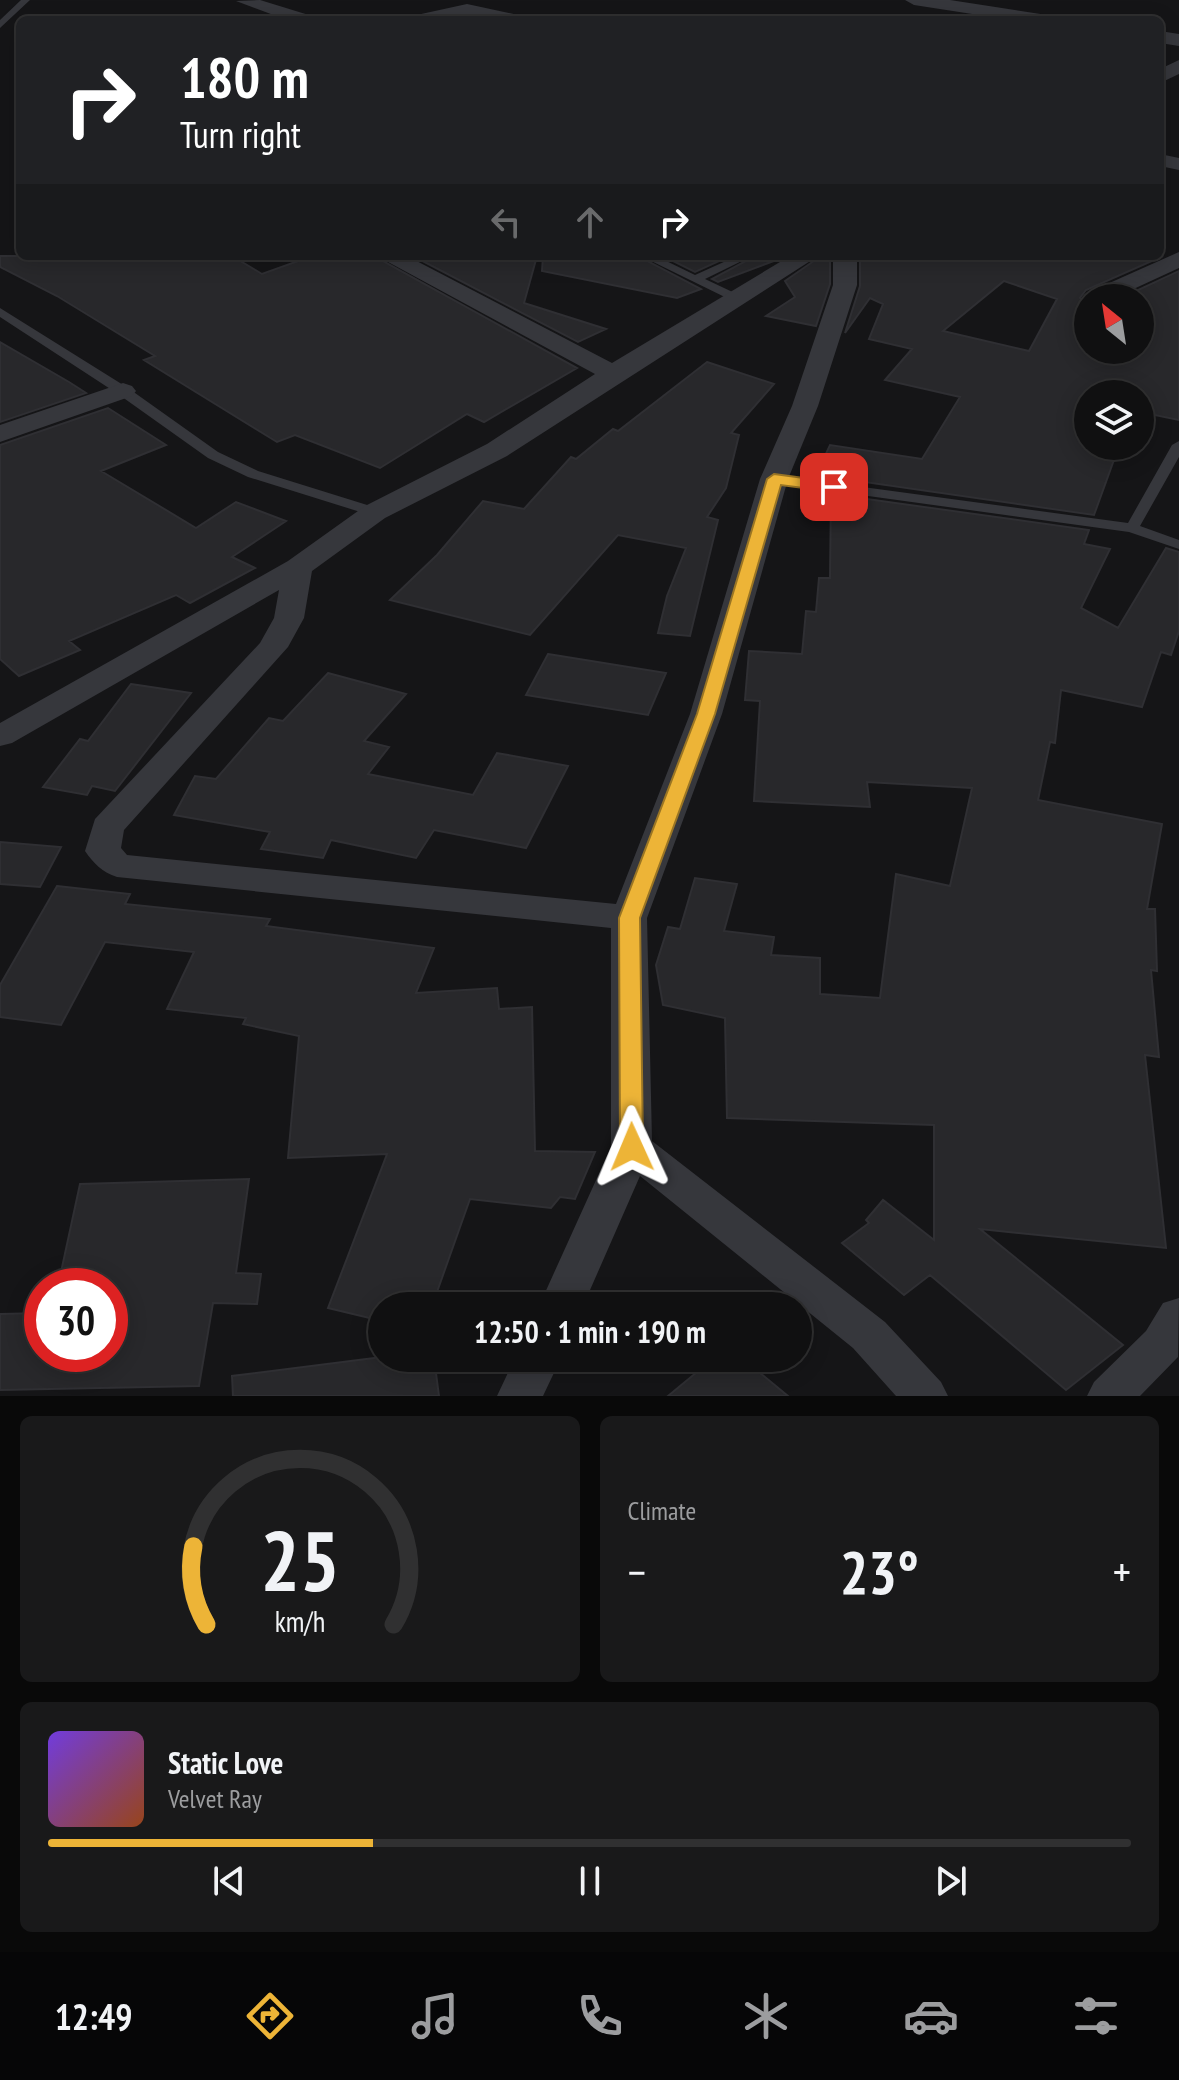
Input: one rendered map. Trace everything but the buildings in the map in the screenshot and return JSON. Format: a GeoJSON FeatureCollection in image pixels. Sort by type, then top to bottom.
{"type":"FeatureCollection","features":[{"type":"Feature","properties":{"kind":"street"},"geometry":{"type":"LineString","coordinates":[[914,0],[1020,16]]}},
{"type":"Feature","properties":{"kind":"street"},"geometry":{"type":"LineString","coordinates":[[242,4],[290,16]]}},
{"type":"Feature","properties":{"kind":"street"},"geometry":{"type":"LineString","coordinates":[[431,16],[470,4],[505,16]]}},
{"type":"Feature","properties":{"kind":"street"},"geometry":{"type":"LineString","coordinates":[[1125,284],[1179,259]]}},
{"type":"Feature","properties":{"kind":"street"},"geometry":{"type":"LineString","coordinates":[[397,260],[613,373]]}},
{"type":"Feature","properties":{"kind":"street"},"geometry":{"type":"LineString","coordinates":[[0,736],[298,567],[375,512],[497,450],[613,373],[737,299],[793,260]]}},
{"type":"Feature","properties":{"kind":"street"},"geometry":{"type":"LineString","coordinates":[[567,1292],[632,1147],[629,918],[706,714],[774,479],[805,406],[845,285],[845,260]]}},
{"type":"Feature","properties":{"kind":"street"},"geometry":{"type":"LineString","coordinates":[[0,434],[123,391]]}},
{"type":"Feature","properties":{"kind":"street"},"geometry":{"type":"LineString","coordinates":[[298,567],[289,618],[273,647],[107,827],[103,851],[117,865],[629,918]]}},
{"type":"Feature","properties":{"kind":"street"},"geometry":{"type":"LineString","coordinates":[[632,1147],[869,1335],[925,1396]]}},
{"type":"Feature","properties":{"kind":"street"},"geometry":{"type":"LineString","coordinates":[[1110,1396],[1162,1344],[1179,1316]]}},
{"type":"Feature","properties":{"kind":"street"},"geometry":{"type":"LineString","coordinates":[[520,1396],[531,1372]]}},
{"type":"Feature","properties":{"kind":"lane"},"geometry":{"type":"LineString","coordinates":[[0,25],[26,0]]}},
{"type":"Feature","properties":{"kind":"lane"},"geometry":{"type":"LineString","coordinates":[[655,260],[737,299]]}},
{"type":"Feature","properties":{"kind":"lane"},"geometry":{"type":"LineString","coordinates":[[695,279],[737,260]]}},
{"type":"Feature","properties":{"kind":"lane"},"geometry":{"type":"LineString","coordinates":[[0,312],[123,391],[213,455],[253,474],[375,512]]}},
{"type":"Feature","properties":{"kind":"lane"},"geometry":{"type":"LineString","coordinates":[[1132,528],[1179,445]]}},
{"type":"Feature","properties":{"kind":"lane"},"geometry":{"type":"LineString","coordinates":[[774,479],[1132,528],[1179,545]]}},
{"type":"Feature","properties":{"kind":"route"},"geometry":{"type":"LineString","coordinates":[[632,1147],[629,918],[706,714],[774,479],[834,487]]}}]}
